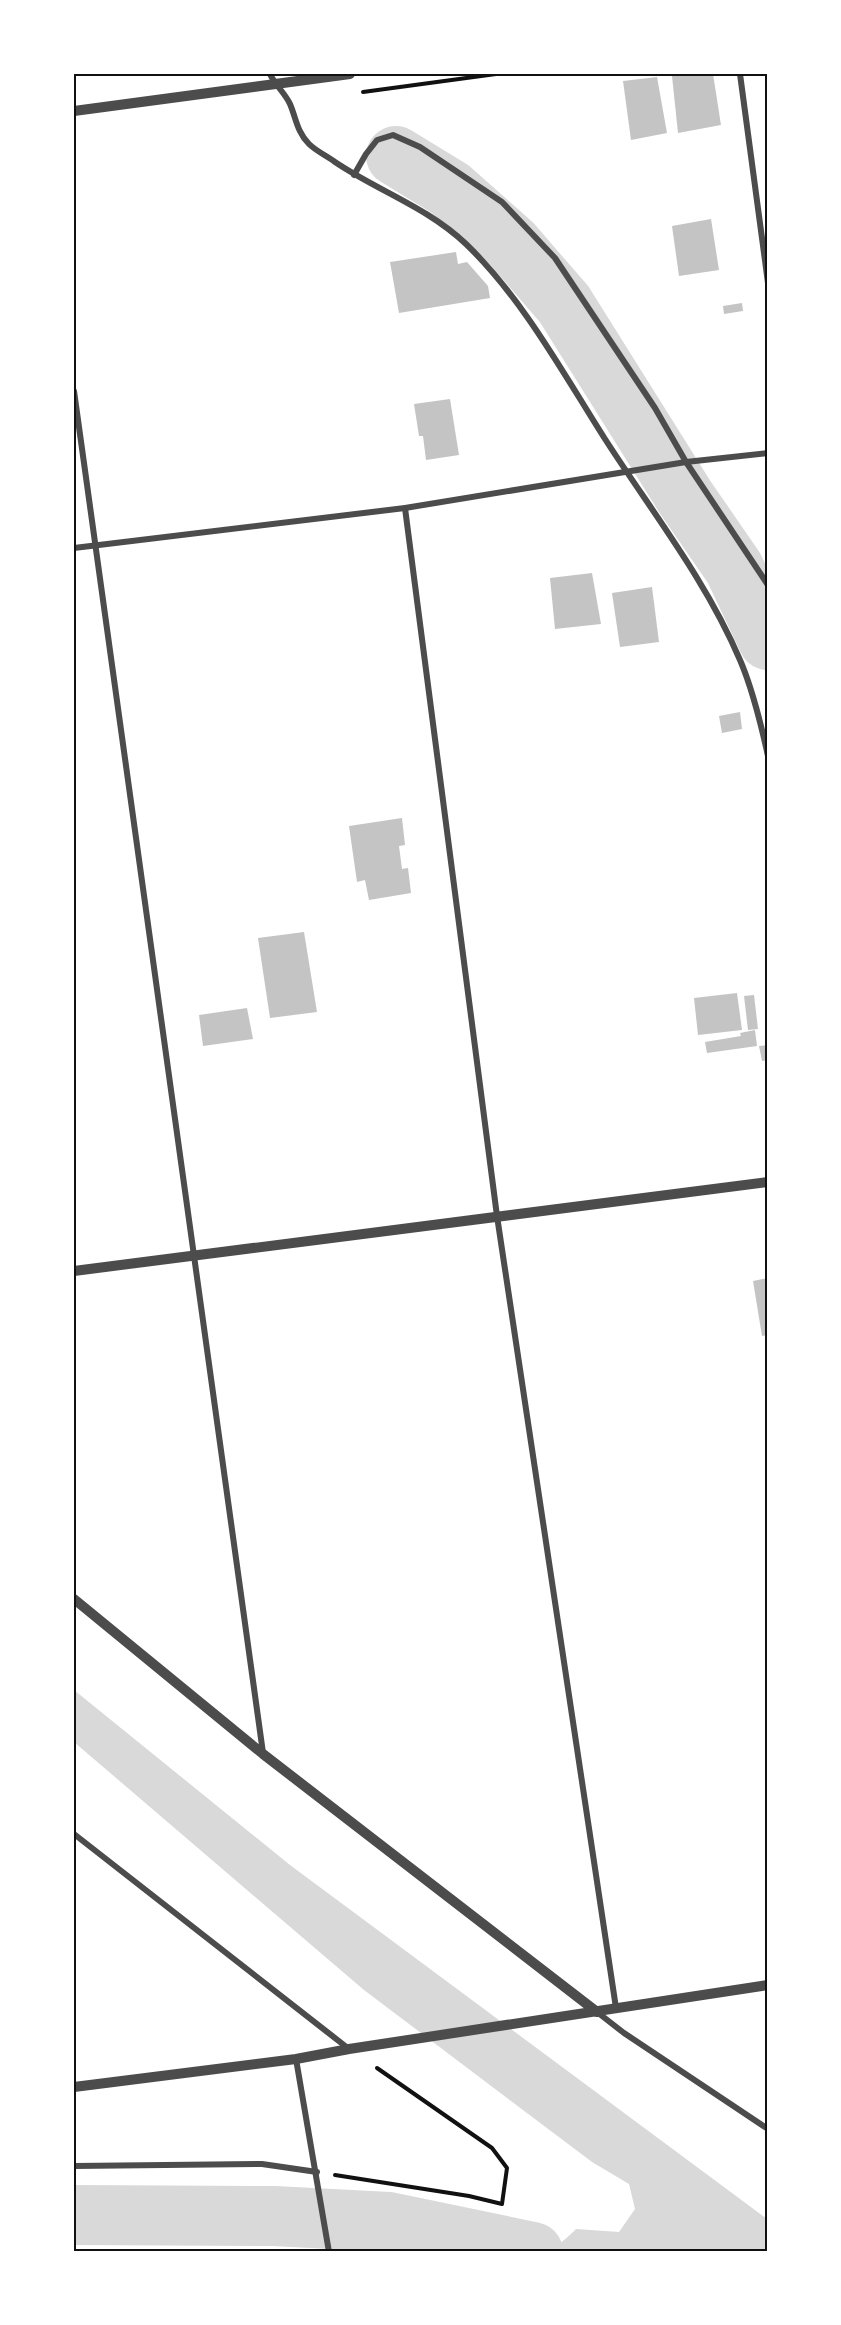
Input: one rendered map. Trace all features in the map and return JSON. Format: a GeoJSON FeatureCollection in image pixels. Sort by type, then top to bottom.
{"type":"FeatureCollection","features":[{"type":"Feature","properties":{"kind":"street"},"geometry":{"type":"LineString","coordinates":[[74,111],[272,79],[350,74]]}},
{"type":"Feature","properties":{"kind":"street"},"geometry":{"type":"LineString","coordinates":[[740,74],[768,282]]}},
{"type":"Feature","properties":{"kind":"street"},"geometry":{"type":"LineString","coordinates":[[272,79],[290,103],[295,122],[310,145],[354,175],[425,211],[465,243],[501,283],[532,324],[678,545],[711,600],[741,661],[760,720],[768,756]]}},
{"type":"Feature","properties":{"kind":"street"},"geometry":{"type":"LineString","coordinates":[[354,175],[377,140],[393,135],[420,147],[502,202],[555,258],[655,408],[686,462],[768,585]]}},
{"type":"Feature","properties":{"kind":"street"},"geometry":{"type":"LineString","coordinates":[[74,392],[93,545],[195,1256],[263,1754]]}},
{"type":"Feature","properties":{"kind":"street"},"geometry":{"type":"LineString","coordinates":[[74,548],[405,508],[686,462],[768,453]]}},
{"type":"Feature","properties":{"kind":"street"},"geometry":{"type":"LineString","coordinates":[[405,508],[497,1216],[616,2008]]}},
{"type":"Feature","properties":{"kind":"street"},"geometry":{"type":"LineString","coordinates":[[74,1271],[768,1182]]}},
{"type":"Feature","properties":{"kind":"street"},"geometry":{"type":"LineString","coordinates":[[74,1599],[263,1754],[597,2012],[768,2129]]}},
{"type":"Feature","properties":{"kind":"street"},"geometry":{"type":"LineString","coordinates":[[74,1834],[349,2049]]}},
{"type":"Feature","properties":{"kind":"street"},"geometry":{"type":"LineString","coordinates":[[74,2087],[296,2059],[768,1985]]}},
{"type":"Feature","properties":{"kind":"street"},"geometry":{"type":"LineString","coordinates":[[296,2059],[329,2252]]}},
{"type":"Feature","properties":{"kind":"street"},"geometry":{"type":"LineString","coordinates":[[74,2166],[262,2164],[317,2172]]}},
{"type":"Feature","properties":{"kind":"path"},"geometry":{"type":"LineString","coordinates":[[317,2172],[469,2196],[502,2204],[507,2168],[492,2148],[349,2049]]}},
{"type":"Feature","properties":{"kind":"shaded area"},"geometry":{"type":"Polygon","coordinates":[[[74,1690],[290,1865],[767,2219],[767,2251],[535,2252],[517,2244],[549,2248],[561,2242],[576,2229],[619,2232],[635,2209],[629,2184],[592,2162],[364,1990],[74,1742],[74,1690]]]}},
{"type":"Feature","properties":{"kind":"building"},"geometry":{"type":"Polygon","coordinates":[[[713,74],[721,125],[678,133],[672,76],[713,74]]]}},
{"type":"Feature","properties":{"kind":"building"},"geometry":{"type":"Polygon","coordinates":[[[657,77],[667,133],[631,140],[623,81],[657,77]]]}},
{"type":"Feature","properties":{"kind":"building"},"geometry":{"type":"Polygon","coordinates":[[[711,219],[719,270],[679,276],[672,226],[711,219]]]}},
{"type":"Feature","properties":{"kind":"building"},"geometry":{"type":"Polygon","coordinates":[[[456,252],[458,264],[467,262],[488,286],[490,298],[399,313],[390,262],[456,252]]]}},
{"type":"Feature","properties":{"kind":"building"},"geometry":{"type":"Polygon","coordinates":[[[742,303],[743,311],[724,314],[723,306],[742,303]]]}},
{"type":"Feature","properties":{"kind":"building"},"geometry":{"type":"Polygon","coordinates":[[[450,399],[459,455],[426,460],[423,436],[419,436],[414,404],[450,399]]]}},
{"type":"Feature","properties":{"kind":"building"},"geometry":{"type":"Polygon","coordinates":[[[592,573],[601,624],[555,629],[550,578],[592,573]]]}},
{"type":"Feature","properties":{"kind":"building"},"geometry":{"type":"Polygon","coordinates":[[[652,587],[659,642],[620,647],[612,593],[652,587]]]}},
{"type":"Feature","properties":{"kind":"building"},"geometry":{"type":"Polygon","coordinates":[[[740,712],[742,729],[722,733],[719,716],[740,712]]]}},
{"type":"Feature","properties":{"kind":"building"},"geometry":{"type":"Polygon","coordinates":[[[402,818],[405,845],[399,846],[402,869],[408,868],[411,893],[369,900],[365,880],[357,882],[349,826],[402,818]]]}},
{"type":"Feature","properties":{"kind":"building"},"geometry":{"type":"Polygon","coordinates":[[[304,932],[317,1012],[270,1018],[258,938],[304,932]]]}},
{"type":"Feature","properties":{"kind":"building"},"geometry":{"type":"Polygon","coordinates":[[[737,993],[742,1030],[698,1035],[694,998],[737,993]]]}},
{"type":"Feature","properties":{"kind":"building"},"geometry":{"type":"Polygon","coordinates":[[[754,995],[758,1029],[748,1030],[744,996],[754,995]]]}},
{"type":"Feature","properties":{"kind":"building"},"geometry":{"type":"Polygon","coordinates":[[[247,1008],[253,1039],[203,1046],[199,1015],[247,1008]]]}},
{"type":"Feature","properties":{"kind":"building"},"geometry":{"type":"Polygon","coordinates":[[[755,1030],[757,1046],[707,1053],[705,1042],[741,1036],[740,1033],[755,1030]]]}},
{"type":"Feature","properties":{"kind":"building"},"geometry":{"type":"Polygon","coordinates":[[[768,1045],[768,1060],[762,1061],[759,1046],[768,1045]]]}},
{"type":"Feature","properties":{"kind":"building"},"geometry":{"type":"Polygon","coordinates":[[[768,1278],[768,1335],[762,1336],[753,1281],[768,1278]]]}},
{"type":"Feature","properties":{"kind":"waterway"},"geometry":{"type":"LineString","coordinates":[[396,156],[450,189],[512,244],[564,304],[685,497],[734,568],[768,640]]}},
{"type":"Feature","properties":{"kind":"waterway"},"geometry":{"type":"LineString","coordinates":[[74,2215],[274,2216],[389,2222],[533,2252]]}}]}
